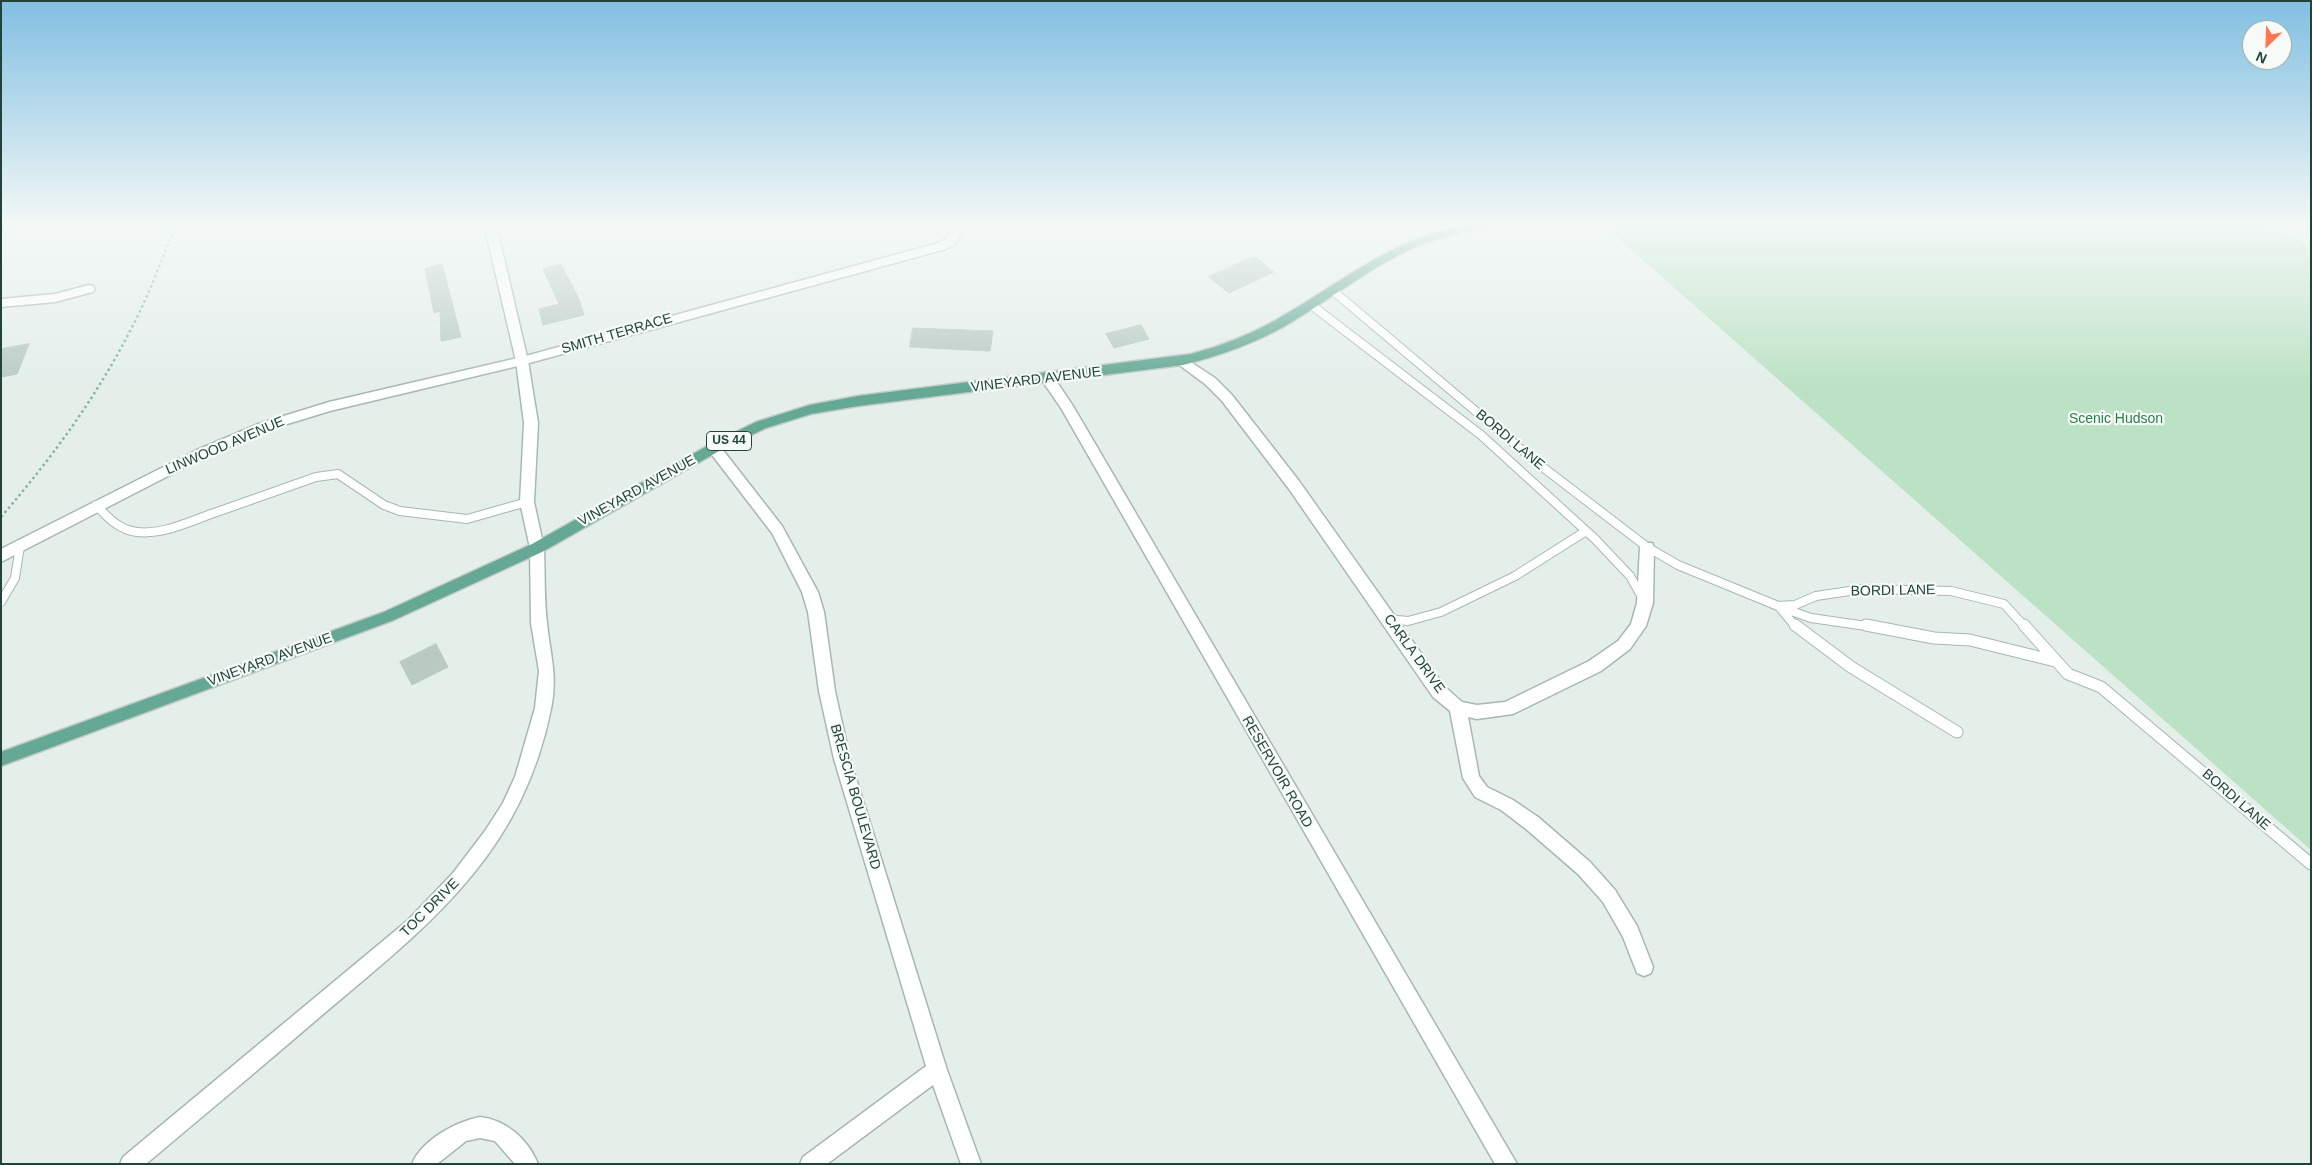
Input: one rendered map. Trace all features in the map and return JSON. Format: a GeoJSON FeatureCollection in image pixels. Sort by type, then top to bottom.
{"type":"FeatureCollection","features":[{"type":"Feature","properties":{"kind":"main road","name":"VINEYARD AVENUE"},"geometry":{"type":"LineString","coordinates":[[1,760],[389,616],[537,548],[714,448],[761,425],[810,410],[875,399],[1183,361],[1247,340],[1352,278]]}},
{"type":"Feature","properties":{"kind":"street","name":"TOC DRIVE"},"geometry":{"type":"LineString","coordinates":[[130,1164],[413,926],[459,879],[491,837],[523,777],[543,708],[547,671],[539,623],[537,548],[527,502],[531,423],[522,361],[503,278]]}},
{"type":"Feature","properties":{"kind":"street","name":"SMITH TERRACE"},"geometry":{"type":"LineString","coordinates":[[522,361],[824,278]]}},
{"type":"Feature","properties":{"kind":"street"},"geometry":{"type":"LineString","coordinates":[[1,303],[55,298],[89,289]]}},
{"type":"Feature","properties":{"kind":"street","name":"LINWOOD AVENUE"},"geometry":{"type":"LineString","coordinates":[[1,556],[96,505],[202,453],[266,426],[329,407],[522,361]]}},
{"type":"Feature","properties":{"kind":"street","name":"CARLA DRIVE"},"geometry":{"type":"LineString","coordinates":[[1183,361],[1210,381],[1226,398],[1294,485],[1439,692],[1458,708]]}},
{"type":"Feature","properties":{"kind":"street","name":"RESERVOIR ROAD"},"geometry":{"type":"LineString","coordinates":[[1048,379],[1507,1164]]}},
{"type":"Feature","properties":{"kind":"street","name":"BRESCIA BOULEVARD"},"geometry":{"type":"LineString","coordinates":[[714,448],[777,530],[810,592],[816,612],[827,691],[842,759],[937,1070],[971,1164]]}},
{"type":"Feature","properties":{"kind":"street"},"geometry":{"type":"LineString","coordinates":[[1644,967],[1626,924],[1608,896],[1584,868],[1532,823],[1507,805],[1481,792],[1471,778],[1458,708],[1477,712],[1507,709],[1595,666],[1624,645],[1638,626],[1645,603],[1647,547]]}},
{"type":"Feature","properties":{"kind":"street"},"geometry":{"type":"LineString","coordinates":[[810,1164],[937,1070]]}},
{"type":"Feature","properties":{"kind":"street"},"geometry":{"type":"LineString","coordinates":[[422,1164],[448,1139],[462,1131],[488,1126],[504,1135],[528,1164]]}},
{"type":"Feature","properties":{"kind":"lane","name":"BORDI LANE"},"geometry":{"type":"LineString","coordinates":[[1332,290],[1536,462],[1647,547],[1678,565],[1778,606],[1794,605],[1816,596],[1862,589],[1951,591],[2004,604],[2068,674],[2101,687],[2311,864]]}},
{"type":"Feature","properties":{"kind":"lane"},"geometry":{"type":"LineString","coordinates":[[1310,304],[1349,332],[1396,372],[1481,435],[1586,531],[1630,576],[1645,603]]}},
{"type":"Feature","properties":{"kind":"lane"},"geometry":{"type":"LineString","coordinates":[[96,505],[111,521],[119,526],[135,532],[149,533],[328,474],[338,474],[384,505],[400,511],[467,519],[527,502]]}},
{"type":"Feature","properties":{"kind":"lane"},"geometry":{"type":"LineString","coordinates":[[1388,619],[1408,621],[1450,608],[1515,576],[1586,531]]}},
{"type":"Feature","properties":{"kind":"lane"},"geometry":{"type":"LineString","coordinates":[[1,602],[15,578],[20,546]]}},
{"type":"Feature","properties":{"kind":"lane"},"geometry":{"type":"LineString","coordinates":[[1778,606],[1795,614],[1811,618],[1837,620],[1934,638],[1970,640],[2055,661]]}},
{"type":"Feature","properties":{"kind":"lane"},"geometry":{"type":"LineString","coordinates":[[1778,606],[1789,622],[1832,654],[1956,732]]}},
{"type":"Feature","properties":{"kind":"path"},"geometry":{"type":"LineString","coordinates":[[1,517],[63,439],[110,367],[138,314],[153,278]]}},
{"type":"Feature","properties":{"kind":"green space","name":"Scenic Hudson"},"geometry":{"type":"Polygon","coordinates":[[[1664,278],[2311,278],[2311,850],[1664,278]]]}},
{"type":"Feature","properties":{"kind":"building"},"geometry":{"type":"Polygon","coordinates":[[[427,278],[446,278],[461,337],[441,341],[440,311],[434,313],[427,278]]]}},
{"type":"Feature","properties":{"kind":"building"},"geometry":{"type":"Polygon","coordinates":[[[547,278],[568,278],[579,299],[584,315],[543,325],[539,309],[559,304],[547,278]]]}},
{"type":"Feature","properties":{"kind":"building"},"geometry":{"type":"Polygon","coordinates":[[[1211,278],[1260,278],[1229,293],[1211,278]]]}},
{"type":"Feature","properties":{"kind":"building"},"geometry":{"type":"Polygon","coordinates":[[[1141,325],[1149,339],[1114,348],[1106,334],[1141,325]]]}},
{"type":"Feature","properties":{"kind":"building"},"geometry":{"type":"Polygon","coordinates":[[[913,328],[993,331],[990,351],[910,347],[913,328]]]}},
{"type":"Feature","properties":{"kind":"building"},"geometry":{"type":"Polygon","coordinates":[[[29,344],[17,374],[1,377],[1,349],[29,344]]]}},
{"type":"Feature","properties":{"kind":"building"},"geometry":{"type":"Polygon","coordinates":[[[436,644],[448,667],[412,685],[400,662],[436,644]]]}}]}
